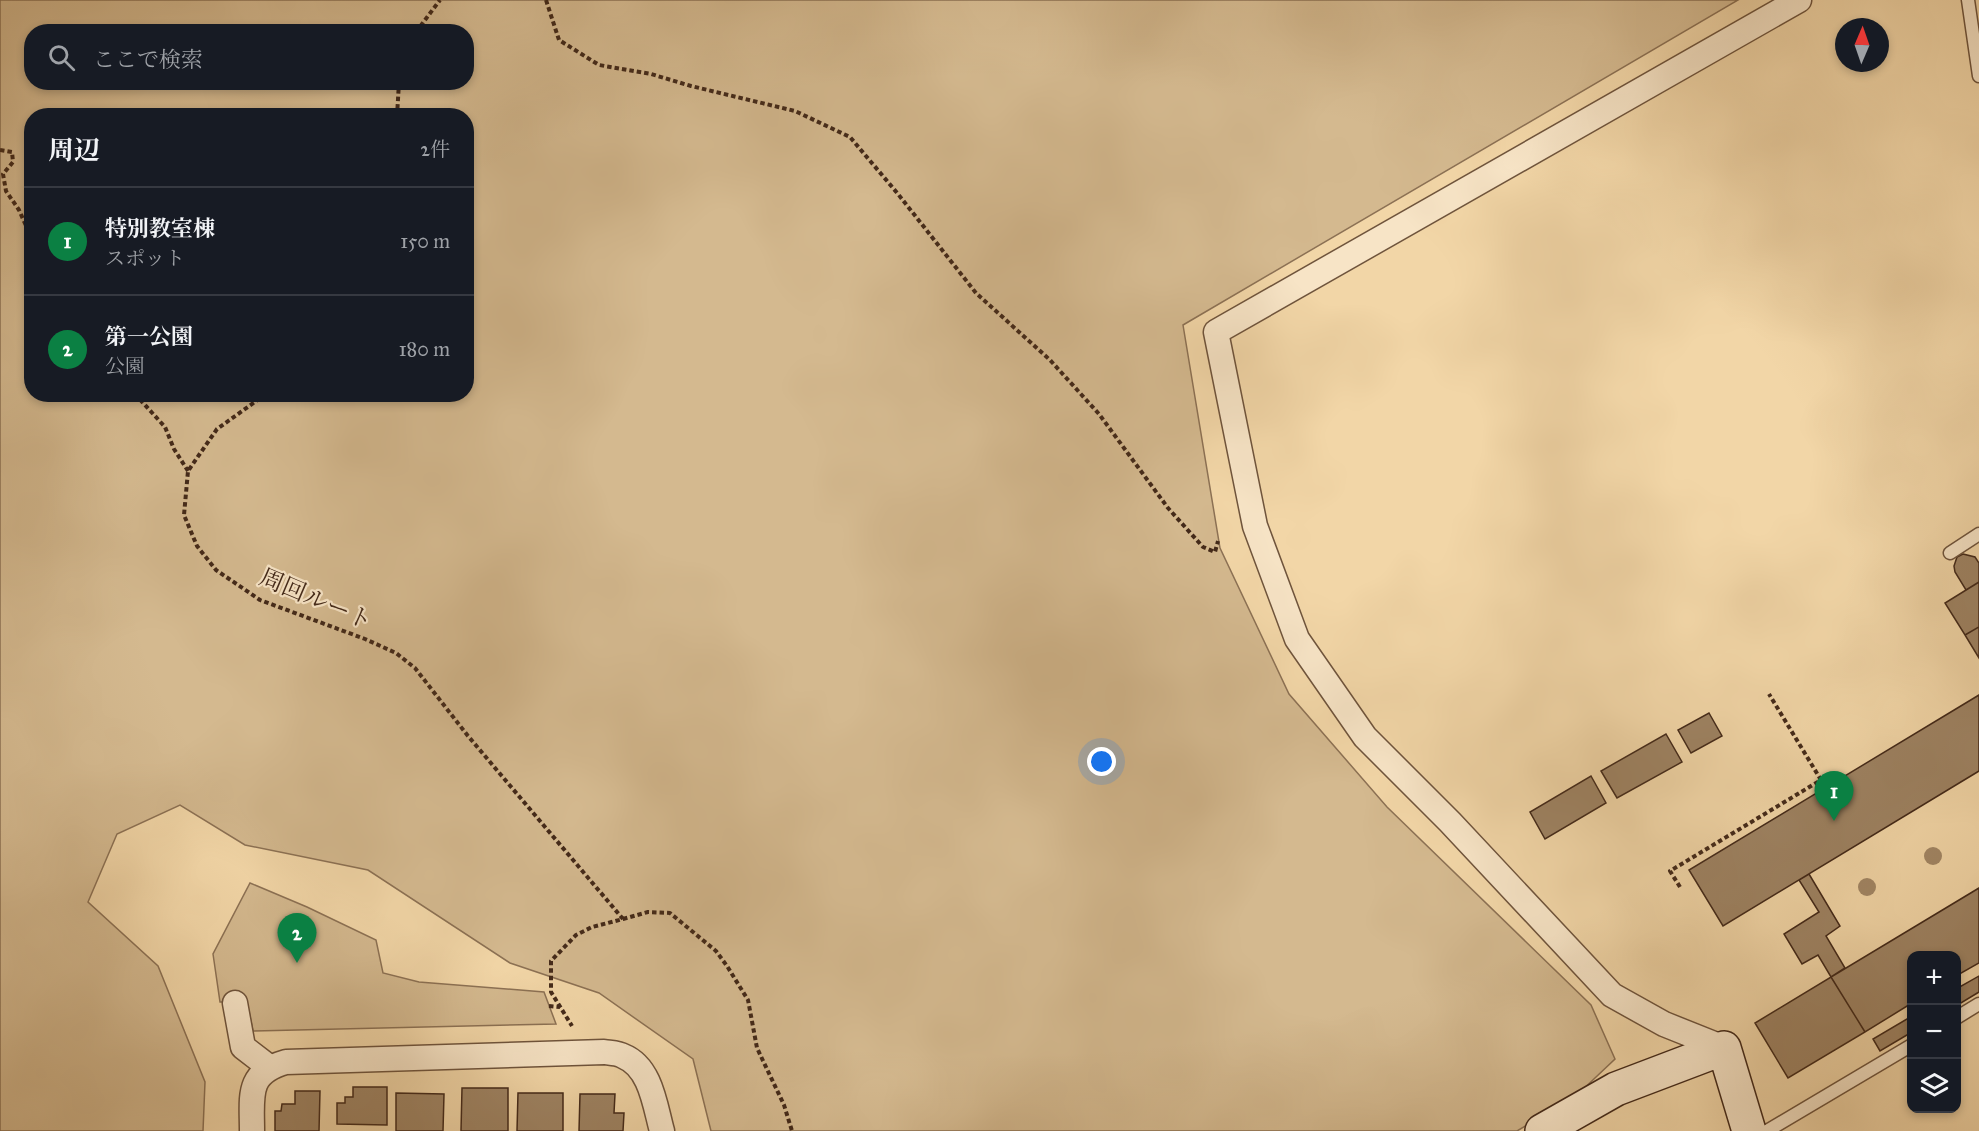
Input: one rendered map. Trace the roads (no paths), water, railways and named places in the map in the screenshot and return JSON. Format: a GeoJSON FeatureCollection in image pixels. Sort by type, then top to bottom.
{"type":"FeatureCollection","features":[{"type":"Feature","properties":{"kind":"street"},"geometry":{"type":"LineString","coordinates":[[1724,1048],[1664,1024],[1612,995],[1450,822],[1365,736],[1297,639],[1256,526],[1216,332],[1799,0]]}},
{"type":"Feature","properties":{"kind":"street"},"geometry":{"type":"LineString","coordinates":[[235,1003],[243,1047],[269,1067]]}},
{"type":"Feature","properties":{"kind":"street"},"geometry":{"type":"LineString","coordinates":[[1542,1131],[1616,1089],[1724,1048]]}},
{"type":"Feature","properties":{"kind":"street"},"geometry":{"type":"LineString","coordinates":[[1724,1048],[1749,1131]]}},
{"type":"Feature","properties":{"kind":"street"},"geometry":{"type":"LineString","coordinates":[[252,1131],[252,1096],[257,1079],[269,1067],[286,1062],[604,1052],[624,1056],[640,1067],[649,1084],[662,1131]]}},
{"type":"Feature","properties":{"kind":"lane"},"geometry":{"type":"LineString","coordinates":[[1968,0],[1979,76]]}},
{"type":"Feature","properties":{"kind":"lane"},"geometry":{"type":"LineString","coordinates":[[1950,553],[1979,534]]}},
{"type":"Feature","properties":{"kind":"lane"},"geometry":{"type":"LineString","coordinates":[[1961,1015],[1979,1004]]}},
{"type":"Feature","properties":{"kind":"lane"},"geometry":{"type":"LineString","coordinates":[[1767,1131],[1907,1047]]}},
{"type":"Feature","properties":{"kind":"place","name":"特別教室棟"},"geometry":{"type":"Point","coordinates":[1834,821]}},
{"type":"Feature","properties":{"kind":"place","name":"第一公園"},"geometry":{"type":"Point","coordinates":[297,963]}}]}
